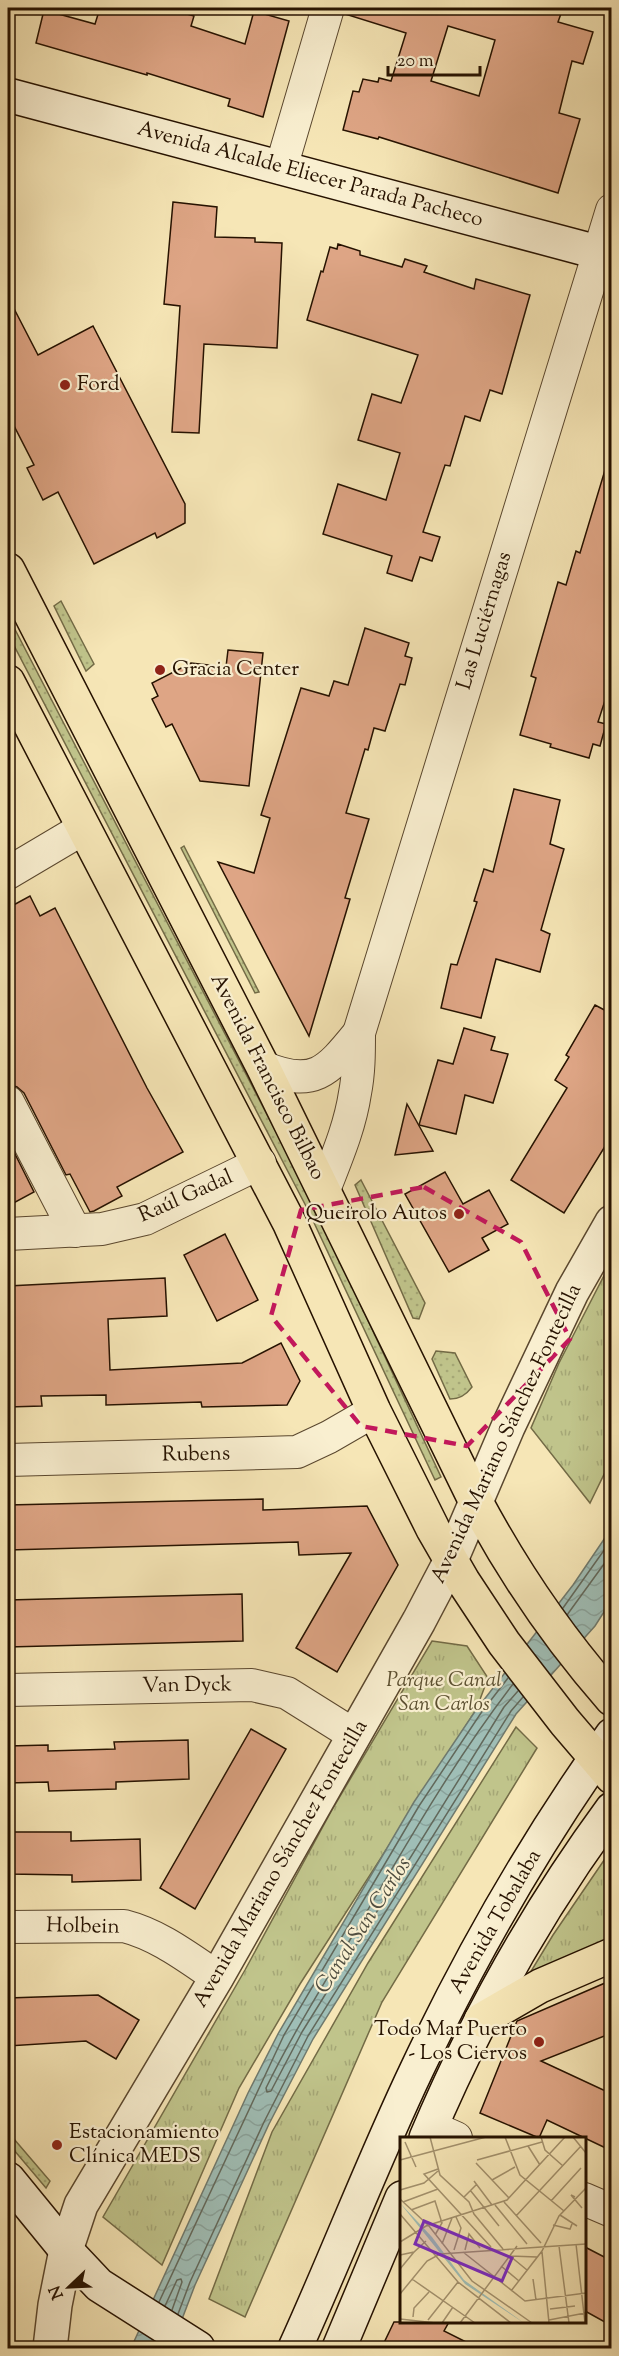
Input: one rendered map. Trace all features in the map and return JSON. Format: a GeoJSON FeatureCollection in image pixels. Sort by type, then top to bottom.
{"type":"FeatureCollection","features":[{"type":"Feature","properties":{"kind":"main road","name":"Avenida Alcalde Eliecer Parada Pacheco"},"geometry":{"type":"LineString","coordinates":[[8,95],[605,255]]}},
{"type":"Feature","properties":{"kind":"main road","name":"Avenida Francisco Bilbao"},"geometry":{"type":"LineString","coordinates":[[8,570],[263,1067],[476,1502],[507,1559],[532,1597],[612,1699]]}},
{"type":"Feature","properties":{"kind":"main road"},"geometry":{"type":"LineString","coordinates":[[8,682],[260,1164],[290,1224],[374,1410],[451,1560],[504,1643],[550,1704],[606,1757]]}},
{"type":"Feature","properties":{"kind":"main road","name":"Avenida Mariano Sánchez Fontecilla"},"geometry":{"type":"LineString","coordinates":[[50,2349],[55,2305],[66,2250],[81,2205],[217,1977],[451,1560],[508,1427],[572,1292],[612,1222]]}},
{"type":"Feature","properties":{"kind":"main road","name":"Avenida Tobalaba"},"geometry":{"type":"LineString","coordinates":[[295,2349],[416,2070],[477,1948],[568,1796],[606,1757]]}},
{"type":"Feature","properties":{"kind":"main road","name":"Avenida Tobalaba"},"geometry":{"type":"LineString","coordinates":[[438,2135],[481,2020],[538,1917],[612,1809]]}},
{"type":"Feature","properties":{"kind":"main road"},"geometry":{"type":"LineString","coordinates":[[481,2020],[540,1986],[612,1955]]}},
{"type":"Feature","properties":{"kind":"main road"},"geometry":{"type":"LineString","coordinates":[[8,2179],[66,2250],[99,2285],[196,2347]]}},
{"type":"Feature","properties":{"kind":"main road"},"geometry":{"type":"LineString","coordinates":[[339,2349],[400,2203]]}},
{"type":"Feature","properties":{"kind":"street"},"geometry":{"type":"LineString","coordinates":[[281,168],[328,8]]}},
{"type":"Feature","properties":{"kind":"street","name":"Las Luciérnagas"},"geometry":{"type":"LineString","coordinates":[[324,1190],[343,1141],[353,1104],[359,1033],[605,255],[612,210]]}},
{"type":"Feature","properties":{"kind":"street"},"geometry":{"type":"LineString","coordinates":[[8,873],[84,828]]}},
{"type":"Feature","properties":{"kind":"street","name":"Las Luciérnagas"},"geometry":{"type":"LineString","coordinates":[[263,1067],[292,1076],[321,1072],[334,1064],[359,1033]]}},
{"type":"Feature","properties":{"kind":"street"},"geometry":{"type":"LineString","coordinates":[[8,1102],[75,1231]]}},
{"type":"Feature","properties":{"kind":"street","name":"Raúl Gadal"},"geometry":{"type":"LineString","coordinates":[[8,1234],[102,1229],[145,1219],[260,1164]]}},
{"type":"Feature","properties":{"kind":"street","name":"Rubens"},"geometry":{"type":"LineString","coordinates":[[8,1460],[297,1452],[313,1446],[374,1410]]}},
{"type":"Feature","properties":{"kind":"street","name":"Van Dyck"},"geometry":{"type":"LineString","coordinates":[[8,1690],[252,1685],[287,1693],[354,1735]]}},
{"type":"Feature","properties":{"kind":"street","name":"Holbein"},"geometry":{"type":"LineString","coordinates":[[8,1927],[124,1926],[160,1940],[217,1977]]}},
{"type":"Feature","properties":{"kind":"street"},"geometry":{"type":"LineString","coordinates":[[586,2199],[612,2211]]}},
{"type":"Feature","properties":{"kind":"highlighted area"},"geometry":{"type":"Polygon","coordinates":[[[424,1187],[521,1242],[570,1339],[467,1446],[361,1426],[271,1316],[301,1210],[424,1187]]]}},
{"type":"Feature","properties":{"kind":"green space"},"geometry":{"type":"Polygon","coordinates":[[[61,601],[94,664],[86,671],[54,606],[61,601]]]}},
{"type":"Feature","properties":{"kind":"green space"},"geometry":{"type":"Polygon","coordinates":[[[8,616],[316,1209],[441,1477],[435,1480],[308,1210],[8,634],[8,616]]]}},
{"type":"Feature","properties":{"kind":"green space"},"geometry":{"type":"Polygon","coordinates":[[[184,846],[259,992],[255,993],[181,848],[184,846]]]}},
{"type":"Feature","properties":{"kind":"green space"},"geometry":{"type":"Polygon","coordinates":[[[361,1180],[425,1303],[419,1319],[413,1318],[355,1185],[361,1180]]]}},
{"type":"Feature","properties":{"kind":"green space"},"geometry":{"type":"Polygon","coordinates":[[[611,1262],[611,1460],[590,1503],[531,1428],[559,1363],[611,1262]]]}},
{"type":"Feature","properties":{"kind":"green space"},"geometry":{"type":"Polygon","coordinates":[[[436,1351],[455,1353],[472,1387],[463,1396],[450,1399],[432,1359],[436,1351]]]}},
{"type":"Feature","properties":{"kind":"green space","name":"Parque Canal San Carlos"},"geometry":{"type":"Polygon","coordinates":[[[432,1641],[467,1646],[488,1678],[476,1710],[300,1984],[239,2088],[162,2265],[103,2217],[245,1970],[333,1808],[432,1641]]]}},
{"type":"Feature","properties":{"kind":"green space","name":"Parque Canal San Carlos"},"geometry":{"type":"Polygon","coordinates":[[[516,1727],[537,1748],[382,2002],[245,2317],[209,2299],[272,2132],[368,1963],[516,1727]]]}},
{"type":"Feature","properties":{"kind":"green space"},"geometry":{"type":"Polygon","coordinates":[[[611,1850],[611,1957],[513,2001],[553,1935],[611,1850]]]}},
{"type":"Feature","properties":{"kind":"green space"},"geometry":{"type":"Polygon","coordinates":[[[8,2132],[50,2181],[46,2188],[8,2143],[8,2132]]]}},
{"type":"Feature","properties":{"kind":"water","name":"Canal San Carlos"},"geometry":{"type":"Polygon","coordinates":[[[611,1529],[611,1601],[595,1626],[516,1714],[313,2039],[269,2124],[195,2285],[171,2348],[131,2348],[248,2093],[279,2032],[414,1802],[476,1710],[573,1585],[611,1529]]]}},
{"type":"Feature","properties":{"kind":"building"},"geometry":{"type":"Polygon","coordinates":[[[100,8],[166,8],[194,16],[191,26],[245,44],[254,11],[289,21],[263,117],[228,106],[230,99],[147,73],[147,75],[36,43],[44,10],[95,24],[100,8]]]}},
{"type":"Feature","properties":{"kind":"building"},"geometry":{"type":"Polygon","coordinates":[[[345,8],[563,8],[558,22],[593,32],[583,64],[572,61],[559,113],[580,119],[558,193],[379,137],[378,139],[343,130],[353,91],[359,92],[363,79],[378,82],[379,78],[391,81],[406,33],[345,14],[345,8]],[[448,26],[431,81],[479,96],[495,40],[448,26]]]}},
{"type":"Feature","properties":{"kind":"building"},"geometry":{"type":"Polygon","coordinates":[[[173,202],[217,207],[215,237],[255,238],[255,242],[282,243],[277,348],[204,344],[199,433],[172,432],[180,306],[164,304],[173,202]]]}},
{"type":"Feature","properties":{"kind":"building"},"geometry":{"type":"Polygon","coordinates":[[[338,244],[360,251],[360,255],[402,267],[405,259],[427,266],[424,272],[474,289],[476,279],[530,295],[502,394],[490,390],[480,421],[465,416],[450,466],[445,465],[423,532],[440,537],[432,561],[420,557],[412,581],[387,573],[392,556],[323,534],[338,484],[386,500],[400,453],[358,440],[372,394],[401,403],[418,355],[307,320],[330,247],[337,249],[338,244]]]}},
{"type":"Feature","properties":{"kind":"building","name":"Ford"},"geometry":{"type":"Polygon","coordinates":[[[8,297],[38,355],[93,326],[185,504],[185,523],[157,538],[155,533],[94,564],[58,492],[43,500],[27,468],[34,465],[8,414],[8,297]]]}},
{"type":"Feature","properties":{"kind":"building"},"geometry":{"type":"Polygon","coordinates":[[[605,470],[612,471],[612,679],[598,722],[606,724],[600,746],[593,744],[589,758],[550,747],[551,744],[520,735],[536,678],[531,676],[558,582],[566,585],[576,551],[580,553],[605,470]]]}},
{"type":"Feature","properties":{"kind":"building"},"geometry":{"type":"Polygon","coordinates":[[[365,628],[409,643],[405,656],[412,658],[405,685],[400,684],[385,731],[374,728],[368,750],[365,749],[346,813],[369,819],[345,898],[350,899],[309,1036],[218,862],[254,873],[270,818],[261,815],[301,688],[329,696],[334,681],[348,685],[365,628]]]}},
{"type":"Feature","properties":{"kind":"building"},"geometry":{"type":"Polygon","coordinates":[[[228,650],[263,653],[249,786],[200,781],[172,724],[166,727],[152,699],[158,696],[152,683],[191,663],[226,667],[228,650]]]}},
{"type":"Feature","properties":{"kind":"building"},"geometry":{"type":"Polygon","coordinates":[[[514,789],[560,800],[550,844],[564,849],[541,930],[550,934],[540,972],[496,959],[481,1018],[441,1008],[451,964],[457,965],[477,902],[474,901],[484,869],[493,872],[514,789]]]}},
{"type":"Feature","properties":{"kind":"building"},"geometry":{"type":"Polygon","coordinates":[[[30,896],[40,916],[55,908],[147,1088],[183,1152],[117,1187],[122,1196],[90,1212],[70,1174],[66,1175],[24,1093],[8,1084],[8,908],[30,896]]]}},
{"type":"Feature","properties":{"kind":"building"},"geometry":{"type":"Polygon","coordinates":[[[595,1005],[612,1014],[612,1135],[564,1213],[511,1180],[567,1088],[555,1080],[569,1057],[566,1055],[595,1005]]]}},
{"type":"Feature","properties":{"kind":"building"},"geometry":{"type":"Polygon","coordinates":[[[464,1028],[495,1037],[491,1050],[508,1054],[493,1103],[465,1095],[456,1134],[419,1125],[438,1060],[453,1064],[464,1028]]]}},
{"type":"Feature","properties":{"kind":"building"},"geometry":{"type":"Polygon","coordinates":[[[407,1104],[433,1151],[395,1155],[407,1104]]]}},
{"type":"Feature","properties":{"kind":"building"},"geometry":{"type":"Polygon","coordinates":[[[8,1140],[34,1192],[8,1206],[8,1140]]]}},
{"type":"Feature","properties":{"kind":"building","name":"Queirolo Autos"},"geometry":{"type":"Polygon","coordinates":[[[445,1172],[463,1204],[489,1190],[508,1224],[482,1238],[489,1250],[449,1272],[405,1194],[445,1172]]]}},
{"type":"Feature","properties":{"kind":"building"},"geometry":{"type":"Polygon","coordinates":[[[225,1234],[258,1300],[217,1321],[184,1255],[225,1234]]]}},
{"type":"Feature","properties":{"kind":"building"},"geometry":{"type":"Polygon","coordinates":[[[165,1278],[167,1316],[108,1319],[110,1370],[242,1363],[281,1343],[300,1381],[287,1405],[202,1407],[201,1402],[106,1405],[106,1395],[41,1396],[42,1406],[8,1407],[8,1286],[165,1278]]]}},
{"type":"Feature","properties":{"kind":"building"},"geometry":{"type":"Polygon","coordinates":[[[263,1499],[263,1510],[367,1506],[398,1565],[337,1672],[296,1648],[351,1553],[299,1555],[298,1542],[8,1550],[8,1505],[263,1499]]]}},
{"type":"Feature","properties":{"kind":"building"},"geometry":{"type":"Polygon","coordinates":[[[242,1594],[243,1641],[8,1647],[8,1600],[242,1594]]]}},
{"type":"Feature","properties":{"kind":"building"},"geometry":{"type":"Polygon","coordinates":[[[251,1729],[286,1749],[195,1909],[160,1888],[251,1729]]]}},
{"type":"Feature","properties":{"kind":"building"},"geometry":{"type":"Polygon","coordinates":[[[188,1740],[189,1779],[116,1782],[116,1789],[49,1791],[48,1782],[8,1783],[8,1746],[48,1745],[48,1751],[115,1749],[114,1742],[188,1740]]]}},
{"type":"Feature","properties":{"kind":"building"},"geometry":{"type":"Polygon","coordinates":[[[8,1832],[71,1832],[71,1841],[140,1839],[141,1880],[72,1882],[72,1875],[8,1874],[8,1832]]]}},
{"type":"Feature","properties":{"kind":"building"},"geometry":{"type":"Polygon","coordinates":[[[612,1980],[612,2033],[541,2061],[612,2094],[612,2151],[547,2120],[539,2137],[537,2137],[480,2113],[517,2021],[612,1980]]]}},
{"type":"Feature","properties":{"kind":"building"},"geometry":{"type":"Polygon","coordinates":[[[98,1995],[139,2020],[116,2059],[86,2041],[8,2046],[8,1998],[98,1995]]]}},
{"type":"Feature","properties":{"kind":"building"},"geometry":{"type":"Polygon","coordinates":[[[586,2248],[612,2261],[612,2326],[586,2312],[586,2248]]]}},
{"type":"Feature","properties":{"kind":"building"},"geometry":{"type":"Polygon","coordinates":[[[394,2322],[400,2322],[448,2323],[444,2331],[480,2349],[381,2349],[394,2322]]]}},
{"type":"Feature","properties":{"kind":"place","name":"Ford"},"geometry":{"type":"Point","coordinates":[65,385]}},
{"type":"Feature","properties":{"kind":"place","name":"Gracia Center"},"geometry":{"type":"Point","coordinates":[160,670]}},
{"type":"Feature","properties":{"kind":"place","name":"Queirolo Autos"},"geometry":{"type":"Point","coordinates":[459,1214]}},
{"type":"Feature","properties":{"kind":"place","name":"Todo Mar Puerto - Los Ciervos"},"geometry":{"type":"Point","coordinates":[539,2042]}},
{"type":"Feature","properties":{"kind":"place","name":"Estacionamiento Clínica MEDS"},"geometry":{"type":"Point","coordinates":[57,2145]}}]}
